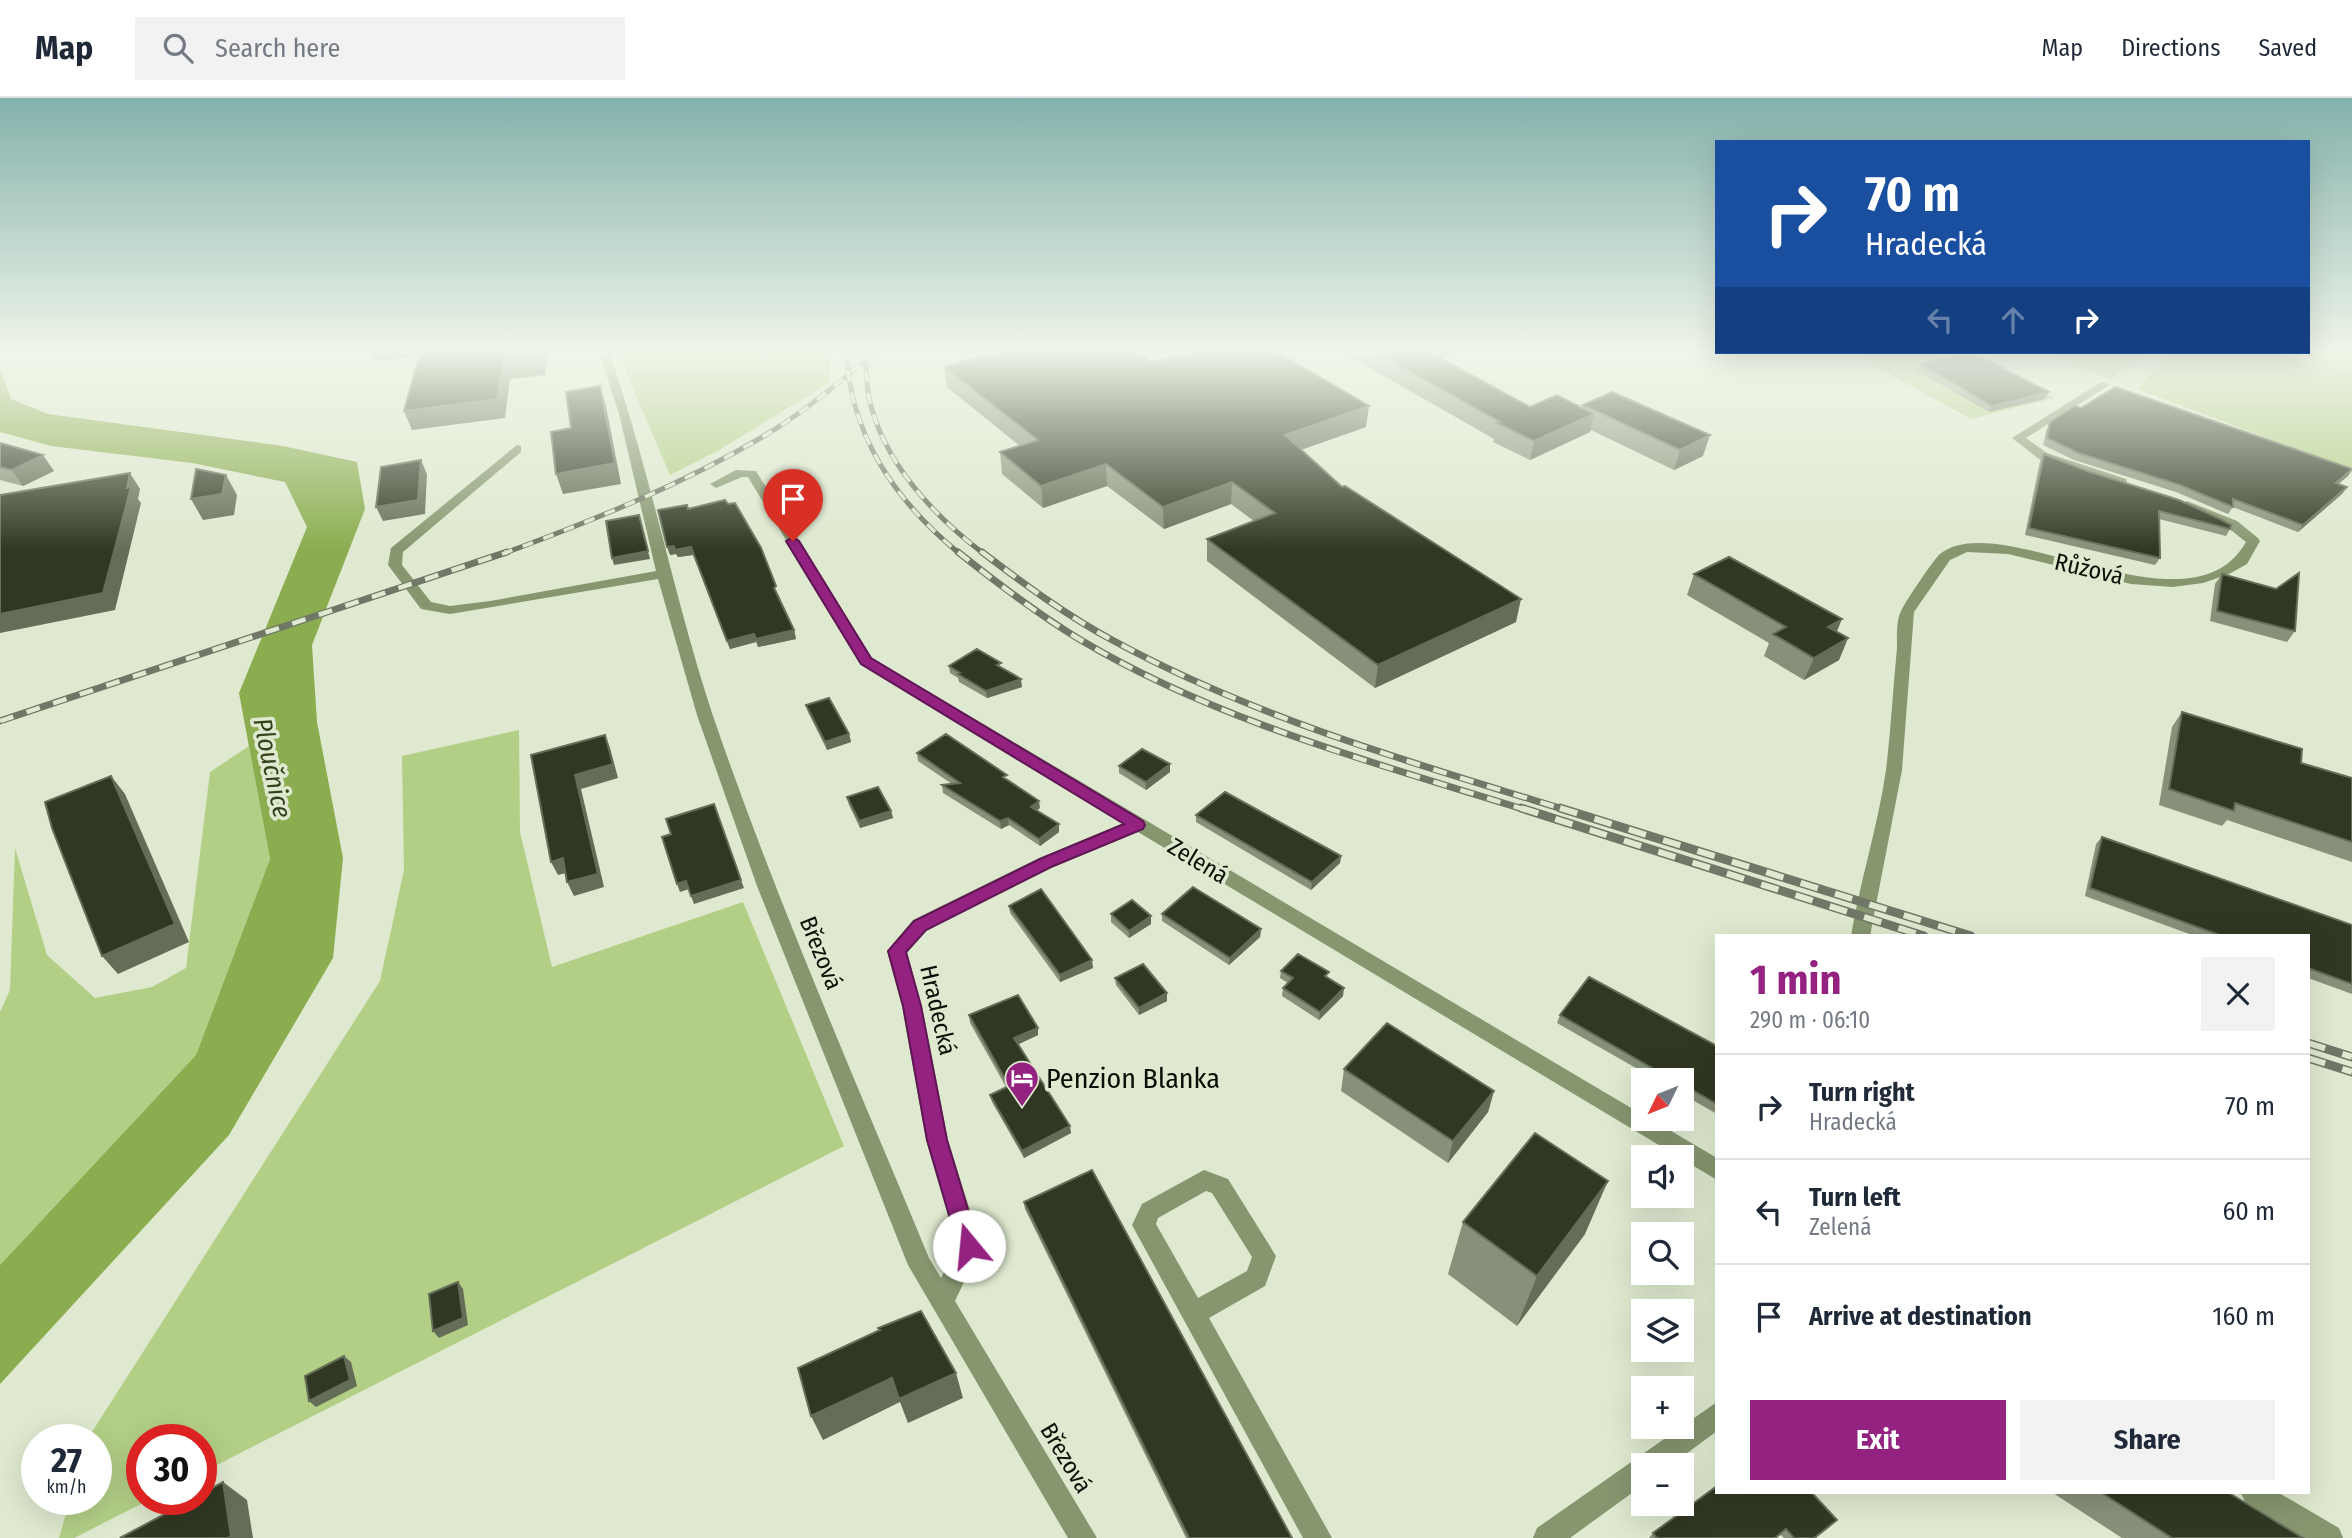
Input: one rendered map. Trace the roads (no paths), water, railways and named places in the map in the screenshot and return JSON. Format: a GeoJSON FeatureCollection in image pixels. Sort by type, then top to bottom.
{"type":"FeatureCollection","features":[{"type":"Feature","properties":{"kind":"street","name":"Březová"},"geometry":{"type":"LineString","coordinates":[[626,416],[664,573],[705,715],[766,886],[920,1265],[1083,1538]]}},
{"type":"Feature","properties":{"kind":"street"},"geometry":{"type":"LineString","coordinates":[[2053,416],[2018,438],[2043,456],[2130,485]]}},
{"type":"Feature","properties":{"kind":"street"},"geometry":{"type":"LineString","coordinates":[[517,449],[396,551],[395,565],[426,606],[450,610],[490,605],[664,573]]}},
{"type":"Feature","properties":{"kind":"street","name":"Zelená"},"geometry":{"type":"LineString","coordinates":[[716,484],[740,473],[752,474],[866,661],[1715,1169]]}},
{"type":"Feature","properties":{"kind":"street","name":"Růžová"},"geometry":{"type":"LineString","coordinates":[[1860,934],[1894,769],[1907,612],[1945,557],[1965,548],[2008,550],[2131,580],[2173,583],[2203,579],[2242,561],[2253,541],[2232,524],[2169,497]]}},
{"type":"Feature","properties":{"kind":"street","name":"Hradecká"},"geometry":{"type":"LineString","coordinates":[[942,1302],[969,1246],[937,1140],[912,1006],[897,951],[920,925],[1045,863],[1137,825]]}},
{"type":"Feature","properties":{"kind":"street"},"geometry":{"type":"LineString","coordinates":[[1193,1314],[1257,1278],[1264,1256],[1220,1186],[1204,1180],[1150,1211],[1144,1225],[1193,1314],[1318,1538]]}},
{"type":"Feature","properties":{"kind":"street"},"geometry":{"type":"LineString","coordinates":[[1665,1453],[1715,1416]]}},
{"type":"Feature","properties":{"kind":"street"},"geometry":{"type":"LineString","coordinates":[[1548,1538],[1631,1478]]}},
{"type":"Feature","properties":{"kind":"street"},"geometry":{"type":"LineString","coordinates":[[2256,1494],[2329,1538]]}},
{"type":"Feature","properties":{"kind":"water","name":"Ploučnice"},"geometry":{"type":"Polygon","coordinates":[[[0,416],[64,416],[283,446],[357,462],[365,509],[312,645],[317,722],[343,858],[333,958],[229,1135],[0,1384],[0,1265],[196,1055],[270,859],[239,693],[307,527],[285,482],[192,463],[51,446],[0,432],[0,416]]]}},
{"type":"Feature","properties":{"kind":"railway"},"geometry":{"type":"LineString","coordinates":[[502,554],[636,501],[733,454],[794,416]]}},
{"type":"Feature","properties":{"kind":"railway"},"geometry":{"type":"LineString","coordinates":[[858,416],[866,437],[896,488],[936,533],[960,554]]}},
{"type":"Feature","properties":{"kind":"railway"},"geometry":{"type":"LineString","coordinates":[[874,416],[886,444],[913,486],[947,523],[984,554]]}},
{"type":"Feature","properties":{"kind":"railway"},"geometry":{"type":"LineString","coordinates":[[0,721],[507,552]]}},
{"type":"Feature","properties":{"kind":"railway"},"geometry":{"type":"LineString","coordinates":[[958,552],[1063,629],[1131,668],[1185,694],[1297,738],[1526,810]]}},
{"type":"Feature","properties":{"kind":"railway"},"geometry":{"type":"LineString","coordinates":[[982,552],[1079,621],[1114,641],[1223,693],[1336,737],[1566,810]]}},
{"type":"Feature","properties":{"kind":"railway"},"geometry":{"type":"LineString","coordinates":[[1521,808],[1918,934]]}},
{"type":"Feature","properties":{"kind":"railway"},"geometry":{"type":"LineString","coordinates":[[1560,808],[1965,934]]}},
{"type":"Feature","properties":{"kind":"railway"},"geometry":{"type":"LineString","coordinates":[[2310,1044],[2352,1057]]}},
{"type":"Feature","properties":{"kind":"railway"},"geometry":{"type":"LineString","coordinates":[[2310,1059],[2352,1072]]}},
{"type":"Feature","properties":{"kind":"place","name":"Penzion Blanka"},"geometry":{"type":"Point","coordinates":[1022,1108]}}]}
